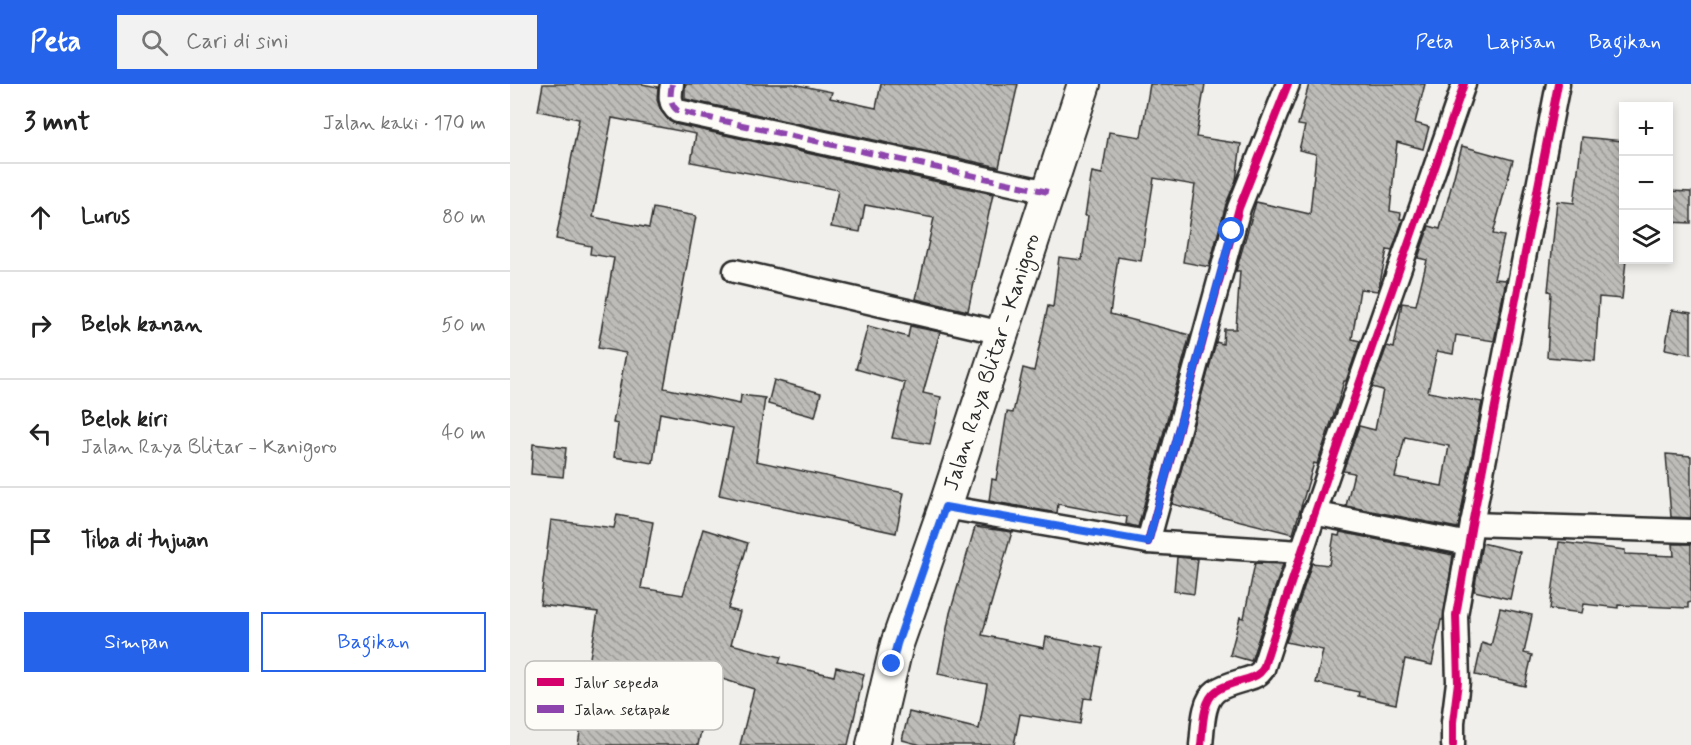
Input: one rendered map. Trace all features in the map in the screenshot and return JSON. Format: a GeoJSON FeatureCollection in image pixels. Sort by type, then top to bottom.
{"type":"FeatureCollection","features":[{"type":"Feature","properties":{"kind":"main road","name":"Jalan Raya Blitar - Kanigoro"},"geometry":{"type":"LineString","coordinates":[[873,745],[897,644],[945,507],[1084,84]]}},
{"type":"Feature","properties":{"kind":"street"},"geometry":{"type":"LineString","coordinates":[[672,84],[670,100],[672,107],[678,111],[1048,192]]}},
{"type":"Feature","properties":{"kind":"street"},"geometry":{"type":"LineString","coordinates":[[1148,542],[1239,208],[1288,84]]}},
{"type":"Feature","properties":{"kind":"street"},"geometry":{"type":"LineString","coordinates":[[1201,745],[1206,706],[1212,694],[1217,689],[1254,677],[1263,669],[1313,513],[1464,84]]}},
{"type":"Feature","properties":{"kind":"street"},"geometry":{"type":"LineString","coordinates":[[1453,745],[1453,722],[1458,682],[1456,615],[1558,84]]}},
{"type":"Feature","properties":{"kind":"street"},"geometry":{"type":"LineString","coordinates":[[735,271],[1002,333]]}},
{"type":"Feature","properties":{"kind":"street"},"geometry":{"type":"LineString","coordinates":[[945,507],[1148,542],[1300,552]]}},
{"type":"Feature","properties":{"kind":"street"},"geometry":{"type":"LineString","coordinates":[[1313,513],[1470,534],[1691,531]]}},
{"type":"Feature","properties":{"kind":"building"},"geometry":{"type":"Polygon","coordinates":[[[543,84],[642,84],[658,87],[657,100],[661,111],[669,121],[675,124],[993,194],[968,311],[916,299],[934,218],[865,205],[860,232],[831,227],[838,190],[691,162],[696,134],[612,118],[593,217],[649,228],[653,208],[696,216],[664,388],[740,404],[741,395],[765,398],[756,461],[904,493],[896,533],[719,495],[733,428],[660,413],[653,463],[614,457],[618,424],[613,423],[626,353],[598,348],[614,258],[590,254],[591,246],[556,239],[579,119],[538,111],[543,84]]]}},
{"type":"Feature","properties":{"kind":"building"},"geometry":{"type":"Polygon","coordinates":[[[685,84],[793,84],[832,92],[830,98],[876,108],[881,84],[1018,84],[999,167],[685,99],[685,84]]]}},
{"type":"Feature","properties":{"kind":"building"},"geometry":{"type":"Polygon","coordinates":[[[1150,84],[1205,84],[1196,137],[1241,144],[1236,180],[1226,204],[1209,267],[1183,262],[1195,185],[1154,178],[1141,261],[1118,257],[1110,314],[1190,335],[1138,527],[1126,524],[1127,517],[1058,504],[1057,513],[989,501],[992,479],[996,480],[1007,412],[1013,413],[1023,368],[1034,371],[1048,306],[1053,307],[1059,257],[1082,260],[1088,216],[1085,216],[1092,172],[1102,174],[1109,132],[1141,137],[1150,84]]]}},
{"type":"Feature","properties":{"kind":"building"},"geometry":{"type":"Polygon","coordinates":[[[1309,84],[1425,84],[1415,123],[1429,127],[1423,149],[1397,142],[1390,211],[1401,213],[1400,219],[1403,219],[1392,251],[1387,250],[1378,291],[1360,289],[1352,339],[1360,341],[1346,381],[1344,381],[1317,464],[1314,463],[1293,534],[1172,504],[1216,342],[1223,344],[1224,329],[1236,329],[1240,271],[1236,271],[1256,202],[1310,214],[1316,154],[1299,150],[1305,126],[1298,125],[1309,84]]]}},
{"type":"Feature","properties":{"kind":"building"},"geometry":{"type":"Polygon","coordinates":[[[1582,137],[1619,141],[1619,264],[1626,264],[1622,299],[1599,297],[1595,361],[1547,357],[1551,292],[1548,291],[1557,201],[1574,203],[1582,137]]]}},
{"type":"Feature","properties":{"kind":"building"},"geometry":{"type":"Polygon","coordinates":[[[1462,146],[1513,160],[1493,234],[1504,236],[1494,279],[1506,280],[1494,341],[1456,335],[1453,354],[1437,351],[1428,392],[1482,402],[1458,528],[1346,506],[1354,473],[1343,471],[1359,426],[1375,430],[1383,390],[1372,387],[1387,346],[1394,348],[1402,303],[1416,305],[1427,260],[1418,258],[1429,226],[1440,229],[1462,146]],[[1405,437],[1395,477],[1442,486],[1449,446],[1405,437]]]}},
{"type":"Feature","properties":{"kind":"building"},"geometry":{"type":"Polygon","coordinates":[[[1673,191],[1691,192],[1691,223],[1673,222],[1673,191]]]}},
{"type":"Feature","properties":{"kind":"building"},"geometry":{"type":"Polygon","coordinates":[[[1672,310],[1691,313],[1691,354],[1665,349],[1672,310]]]}},
{"type":"Feature","properties":{"kind":"building"},"geometry":{"type":"Polygon","coordinates":[[[868,326],[908,337],[910,326],[940,332],[923,393],[941,397],[930,444],[892,438],[905,383],[856,369],[868,326]]]}},
{"type":"Feature","properties":{"kind":"building"},"geometry":{"type":"Polygon","coordinates":[[[774,380],[821,393],[815,417],[768,404],[774,380]]]}},
{"type":"Feature","properties":{"kind":"building"},"geometry":{"type":"Polygon","coordinates":[[[533,444],[566,448],[563,477],[531,474],[533,444]]]}},
{"type":"Feature","properties":{"kind":"building"},"geometry":{"type":"Polygon","coordinates":[[[1666,454],[1691,456],[1691,518],[1671,517],[1666,454]]]}},
{"type":"Feature","properties":{"kind":"building"},"geometry":{"type":"Polygon","coordinates":[[[617,515],[653,522],[641,588],[683,595],[703,529],[748,543],[728,609],[740,612],[731,644],[781,657],[779,663],[834,676],[836,667],[864,674],[848,745],[740,745],[754,689],[723,679],[723,661],[589,661],[598,612],[540,605],[551,520],[614,528],[617,515]]]}},
{"type":"Feature","properties":{"kind":"building"},"geometry":{"type":"Polygon","coordinates":[[[975,527],[1012,532],[982,635],[1044,648],[1046,637],[1102,648],[1092,699],[1084,698],[1080,724],[1020,714],[1014,745],[921,745],[902,740],[909,712],[979,729],[987,684],[938,674],[950,613],[975,527]]]}},
{"type":"Feature","properties":{"kind":"building"},"geometry":{"type":"Polygon","coordinates":[[[1340,532],[1453,555],[1443,620],[1441,620],[1432,665],[1405,659],[1396,704],[1358,696],[1359,692],[1316,683],[1323,650],[1286,642],[1312,563],[1329,565],[1334,535],[1339,536],[1340,532]]]}},
{"type":"Feature","properties":{"kind":"building"},"geometry":{"type":"Polygon","coordinates":[[[1559,542],[1625,550],[1625,554],[1674,556],[1673,544],[1691,544],[1691,602],[1688,603],[1688,608],[1618,605],[1618,608],[1584,604],[1582,613],[1550,609],[1559,542]]]}},
{"type":"Feature","properties":{"kind":"building"},"geometry":{"type":"Polygon","coordinates":[[[1482,543],[1520,552],[1510,599],[1474,591],[1482,543]]]}},
{"type":"Feature","properties":{"kind":"building"},"geometry":{"type":"Polygon","coordinates":[[[1177,557],[1198,559],[1194,594],[1174,591],[1177,557]]]}},
{"type":"Feature","properties":{"kind":"building"},"geometry":{"type":"Polygon","coordinates":[[[1255,563],[1283,564],[1251,661],[1230,655],[1240,617],[1244,618],[1255,563]]]}},
{"type":"Feature","properties":{"kind":"building"},"geometry":{"type":"Polygon","coordinates":[[[1500,608],[1532,615],[1524,653],[1532,655],[1525,686],[1475,675],[1482,643],[1491,646],[1500,608]]]}},
{"type":"Feature","properties":{"kind":"building"},"geometry":{"type":"Polygon","coordinates":[[[580,730],[701,730],[698,745],[578,745],[580,730]]]}},
{"type":"Feature","properties":{"kind":"marked path"},"geometry":{"type":"LineString","coordinates":[[672,84],[671,99],[678,111],[1048,192]]}},
{"type":"Feature","properties":{"kind":"cycle path"},"geometry":{"type":"LineString","coordinates":[[1148,542],[1239,208],[1288,84]]}},
{"type":"Feature","properties":{"kind":"cycle path"},"geometry":{"type":"LineString","coordinates":[[1201,745],[1204,716],[1211,696],[1223,687],[1256,676],[1263,669],[1464,84]]}},
{"type":"Feature","properties":{"kind":"cycle path"},"geometry":{"type":"LineString","coordinates":[[1453,745],[1453,722],[1458,682],[1456,615],[1558,84]]}},
{"type":"Feature","properties":{"kind":"route"},"geometry":{"type":"LineString","coordinates":[[892,664],[945,507],[1148,542],[1232,231]]}}]}
